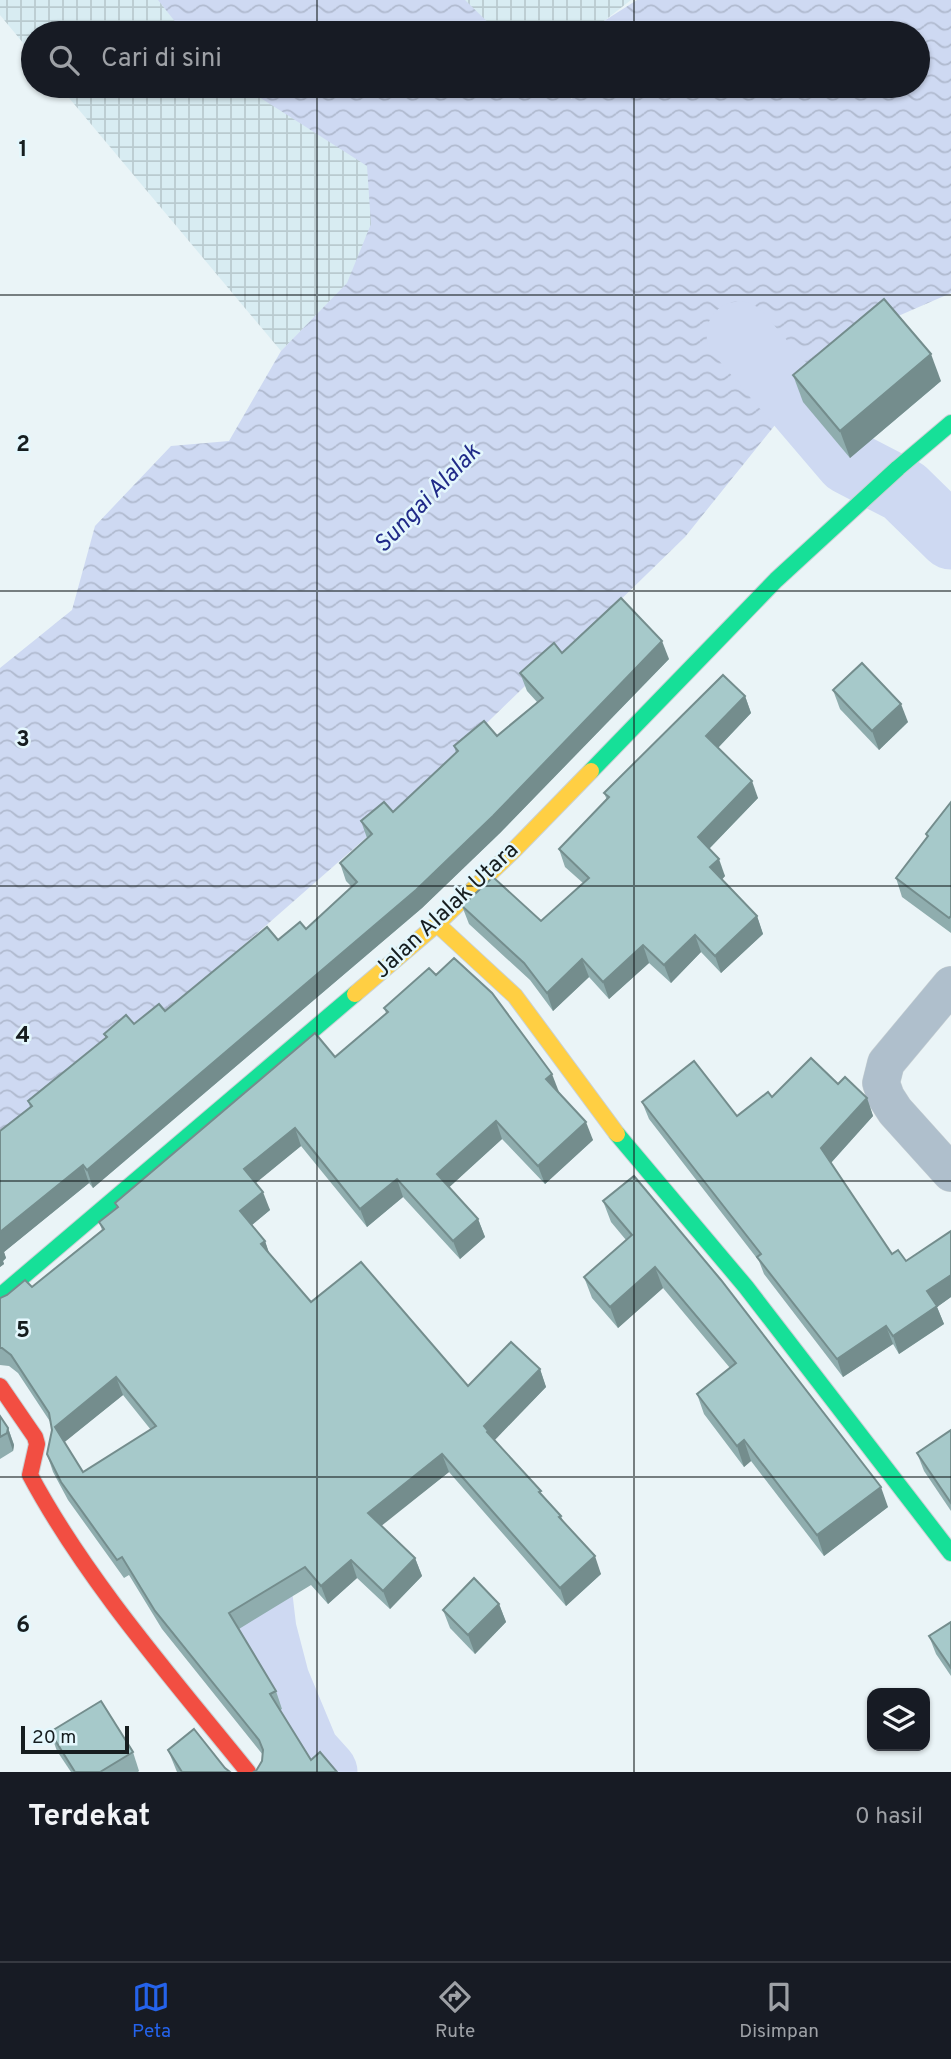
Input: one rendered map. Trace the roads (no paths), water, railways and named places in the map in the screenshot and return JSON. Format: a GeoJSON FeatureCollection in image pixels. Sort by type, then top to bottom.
{"type":"FeatureCollection","features":[{"type":"Feature","properties":{"kind":"main road","name":"Jalan Alalak Utara"},"geometry":{"type":"LineString","coordinates":[[0,1296],[438,924],[515,849],[776,580],[951,423]]}},
{"type":"Feature","properties":{"kind":"main road"},"geometry":{"type":"LineString","coordinates":[[438,924],[516,996],[611,1126],[746,1287],[951,1553]]}},
{"type":"Feature","properties":{"kind":"main road"},"geometry":{"type":"LineString","coordinates":[[0,1386],[35,1437],[37,1444],[30,1475],[49,1511],[130,1625],[248,1772]]}},
{"type":"Feature","properties":{"kind":"street"},"geometry":{"type":"LineString","coordinates":[[951,985],[886,1063],[881,1083],[895,1111],[951,1174]]}},
{"type":"Feature","properties":{"kind":"water"},"geometry":{"type":"Polygon","coordinates":[[[158,0],[465,0],[487,21],[175,21],[158,0]]]}},
{"type":"Feature","properties":{"kind":"water","name":"Sungai Alalak"},"geometry":{"type":"Polygon","coordinates":[[[637,0],[951,0],[951,293],[889,320],[779,420],[685,537],[392,815],[165,1014],[0,1144],[0,668],[72,610],[95,526],[171,446],[229,441],[281,351],[347,283],[371,224],[367,166],[261,98],[930,98],[930,21],[604,21],[637,0]]]}},
{"type":"Feature","properties":{"kind":"waterway"},"geometry":{"type":"LineString","coordinates":[[739,334],[848,462],[904,491],[951,537]]}},
{"type":"Feature","properties":{"kind":"waterway"},"geometry":{"type":"LineString","coordinates":[[232,1538],[226,1553],[259,1588],[264,1630],[277,1680],[307,1752],[325,1772]]}}]}
